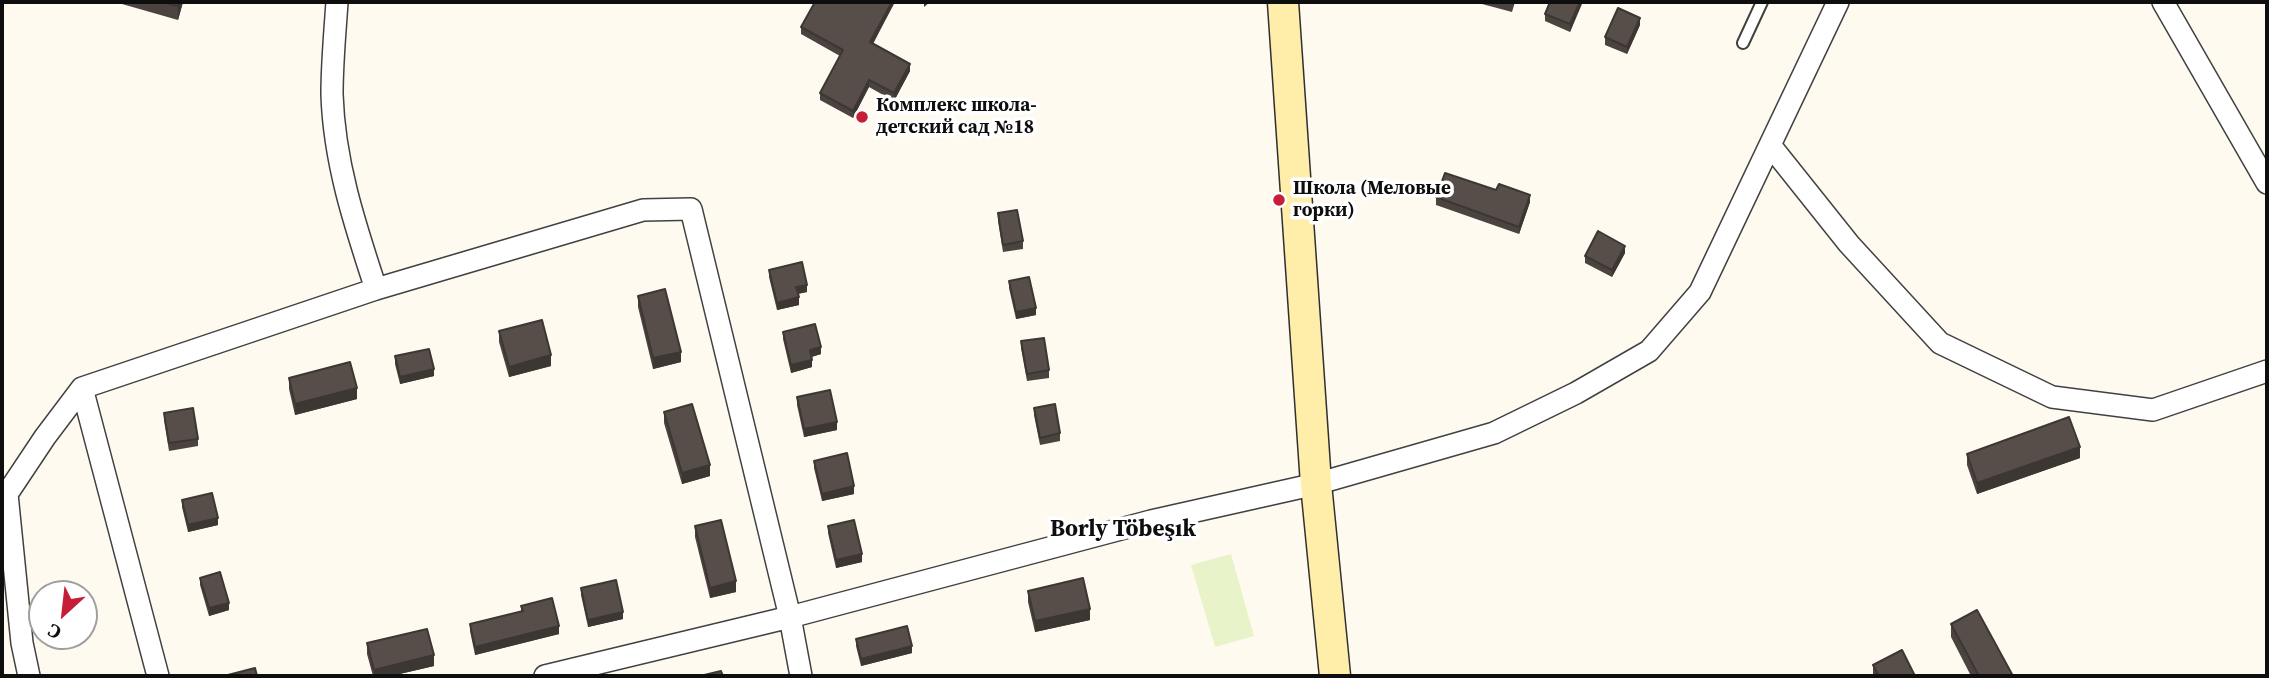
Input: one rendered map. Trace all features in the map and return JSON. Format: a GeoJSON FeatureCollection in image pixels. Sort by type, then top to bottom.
{"type":"FeatureCollection","features":[{"type":"Feature","properties":{"kind":"street"},"geometry":{"type":"LineString","coordinates":[[337,2],[332,94],[341,172],[376,289]]}},
{"type":"Feature","properties":{"kind":"street"},"geometry":{"type":"LineString","coordinates":[[1283,2],[1316,484],[1335,676]]}},
{"type":"Feature","properties":{"kind":"street"},"geometry":{"type":"LineString","coordinates":[[545,676],[790,617],[1151,521],[1316,484],[1494,433],[1576,393],[1649,351],[1700,292],[1838,2]]}},
{"type":"Feature","properties":{"kind":"street"},"geometry":{"type":"LineString","coordinates":[[2163,2],[2267,183]]}},
{"type":"Feature","properties":{"kind":"street"},"geometry":{"type":"LineString","coordinates":[[1770,145],[1849,244],[1940,343],[2052,397],[2153,410],[2267,371]]}},
{"type":"Feature","properties":{"kind":"street"},"geometry":{"type":"LineString","coordinates":[[29,676],[22,643],[7,494],[82,388],[376,289],[643,210],[691,209],[790,617],[801,676]]}},
{"type":"Feature","properties":{"kind":"street"},"geometry":{"type":"LineString","coordinates":[[82,388],[158,676]]}},
{"type":"Feature","properties":{"kind":"lane"},"geometry":{"type":"LineString","coordinates":[[1743,43],[1762,2]]}},
{"type":"Feature","properties":{"kind":"green space"},"geometry":{"type":"Polygon","coordinates":[[[1231,554],[1254,636],[1215,647],[1191,565],[1231,554]]]}},
{"type":"Feature","properties":{"kind":"building"},"geometry":{"type":"Polygon","coordinates":[[[163,2],[179,2],[178,6],[163,2]]]}},
{"type":"Feature","properties":{"kind":"building"},"geometry":{"type":"Polygon","coordinates":[[[815,2],[892,2],[870,42],[910,64],[894,93],[869,80],[853,111],[820,93],[843,50],[801,27],[815,2]]]}},
{"type":"Feature","properties":{"kind":"building"},"geometry":{"type":"Polygon","coordinates":[[[1550,2],[1580,2],[1570,24],[1545,14],[1550,2]]]}},
{"type":"Feature","properties":{"kind":"building"},"geometry":{"type":"Polygon","coordinates":[[[1618,8],[1640,18],[1627,47],[1605,37],[1618,8]]]}},
{"type":"Feature","properties":{"kind":"building"},"geometry":{"type":"Polygon","coordinates":[[[1445,173],[1496,190],[1499,184],[1530,195],[1519,227],[1436,197],[1445,173]]]}},
{"type":"Feature","properties":{"kind":"building"},"geometry":{"type":"Polygon","coordinates":[[[1017,210],[1023,241],[1003,245],[998,213],[1017,210]]]}},
{"type":"Feature","properties":{"kind":"building"},"geometry":{"type":"Polygon","coordinates":[[[1598,231],[1625,246],[1612,270],[1585,256],[1598,231]]]}},
{"type":"Feature","properties":{"kind":"building"},"geometry":{"type":"Polygon","coordinates":[[[802,262],[807,285],[796,287],[799,297],[777,303],[769,270],[802,262]]]}},
{"type":"Feature","properties":{"kind":"building"},"geometry":{"type":"Polygon","coordinates":[[[1029,277],[1036,308],[1016,312],[1009,281],[1029,277]]]}},
{"type":"Feature","properties":{"kind":"building"},"geometry":{"type":"Polygon","coordinates":[[[665,289],[681,352],[653,358],[638,296],[665,289]]]}},
{"type":"Feature","properties":{"kind":"building"},"geometry":{"type":"Polygon","coordinates":[[[542,320],[551,355],[509,367],[499,331],[542,320]]]}},
{"type":"Feature","properties":{"kind":"building"},"geometry":{"type":"Polygon","coordinates":[[[815,324],[821,347],[810,350],[812,360],[791,365],[783,332],[815,324]]]}},
{"type":"Feature","properties":{"kind":"building"},"geometry":{"type":"Polygon","coordinates":[[[1044,338],[1049,370],[1027,374],[1021,341],[1044,338]]]}},
{"type":"Feature","properties":{"kind":"building"},"geometry":{"type":"Polygon","coordinates":[[[429,349],[434,369],[400,377],[395,356],[429,349]]]}},
{"type":"Feature","properties":{"kind":"building"},"geometry":{"type":"Polygon","coordinates":[[[350,362],[357,388],[295,404],[289,378],[350,362]]]}},
{"type":"Feature","properties":{"kind":"building"},"geometry":{"type":"Polygon","coordinates":[[[830,390],[837,422],[804,429],[797,397],[830,390]]]}},
{"type":"Feature","properties":{"kind":"building"},"geometry":{"type":"Polygon","coordinates":[[[692,404],[710,465],[682,473],[664,412],[692,404]]]}},
{"type":"Feature","properties":{"kind":"building"},"geometry":{"type":"Polygon","coordinates":[[[1055,404],[1060,433],[1040,438],[1034,408],[1055,404]]]}},
{"type":"Feature","properties":{"kind":"building"},"geometry":{"type":"Polygon","coordinates":[[[193,408],[198,439],[169,443],[164,413],[193,408]]]}},
{"type":"Feature","properties":{"kind":"building"},"geometry":{"type":"Polygon","coordinates":[[[2069,417],[2080,447],[1977,483],[1967,454],[2069,417]]]}},
{"type":"Feature","properties":{"kind":"building"},"geometry":{"type":"Polygon","coordinates":[[[847,453],[854,486],[822,494],[814,461],[847,453]]]}},
{"type":"Feature","properties":{"kind":"building"},"geometry":{"type":"Polygon","coordinates":[[[212,493],[218,518],[188,525],[182,500],[212,493]]]}},
{"type":"Feature","properties":{"kind":"building"},"geometry":{"type":"Polygon","coordinates":[[[721,520],[736,581],[710,588],[695,526],[721,520]]]}},
{"type":"Feature","properties":{"kind":"building"},"geometry":{"type":"Polygon","coordinates":[[[854,520],[862,554],[836,560],[828,526],[854,520]]]}},
{"type":"Feature","properties":{"kind":"building"},"geometry":{"type":"Polygon","coordinates":[[[220,572],[229,603],[209,608],[200,578],[220,572]]]}},
{"type":"Feature","properties":{"kind":"building"},"geometry":{"type":"Polygon","coordinates":[[[1083,578],[1090,609],[1035,621],[1028,591],[1083,578]]]}},
{"type":"Feature","properties":{"kind":"building"},"geometry":{"type":"Polygon","coordinates":[[[616,580],[623,612],[588,620],[581,588],[616,580]]]}},
{"type":"Feature","properties":{"kind":"building"},"geometry":{"type":"Polygon","coordinates":[[[552,598],[559,626],[475,647],[470,624],[523,611],[521,606],[552,598]]]}},
{"type":"Feature","properties":{"kind":"building"},"geometry":{"type":"Polygon","coordinates":[[[1977,610],[2013,676],[1979,676],[1951,624],[1977,610]]]}},
{"type":"Feature","properties":{"kind":"building"},"geometry":{"type":"Polygon","coordinates":[[[907,626],[912,646],[861,659],[856,639],[907,626]]]}},
{"type":"Feature","properties":{"kind":"building"},"geometry":{"type":"Polygon","coordinates":[[[427,629],[434,655],[374,670],[367,643],[427,629]]]}},
{"type":"Feature","properties":{"kind":"building"},"geometry":{"type":"Polygon","coordinates":[[[1902,650],[1915,676],[1879,676],[1873,665],[1902,650]]]}},
{"type":"Feature","properties":{"kind":"building"},"geometry":{"type":"Polygon","coordinates":[[[255,668],[257,676],[224,676],[255,668]]]}},
{"type":"Feature","properties":{"kind":"building"},"geometry":{"type":"Polygon","coordinates":[[[721,671],[723,676],[700,676],[721,671]]]}},
{"type":"Feature","properties":{"kind":"place","name":"Комплекс школа- детский сад №18"},"geometry":{"type":"Point","coordinates":[862,117]}},
{"type":"Feature","properties":{"kind":"place","name":"Школа (Меловые горки)"},"geometry":{"type":"Point","coordinates":[1279,200]}},
{"type":"Feature","properties":{"kind":"district","name":"Borly Töbeşık"},"geometry":{"type":"Point","coordinates":[1123,530]}}]}
